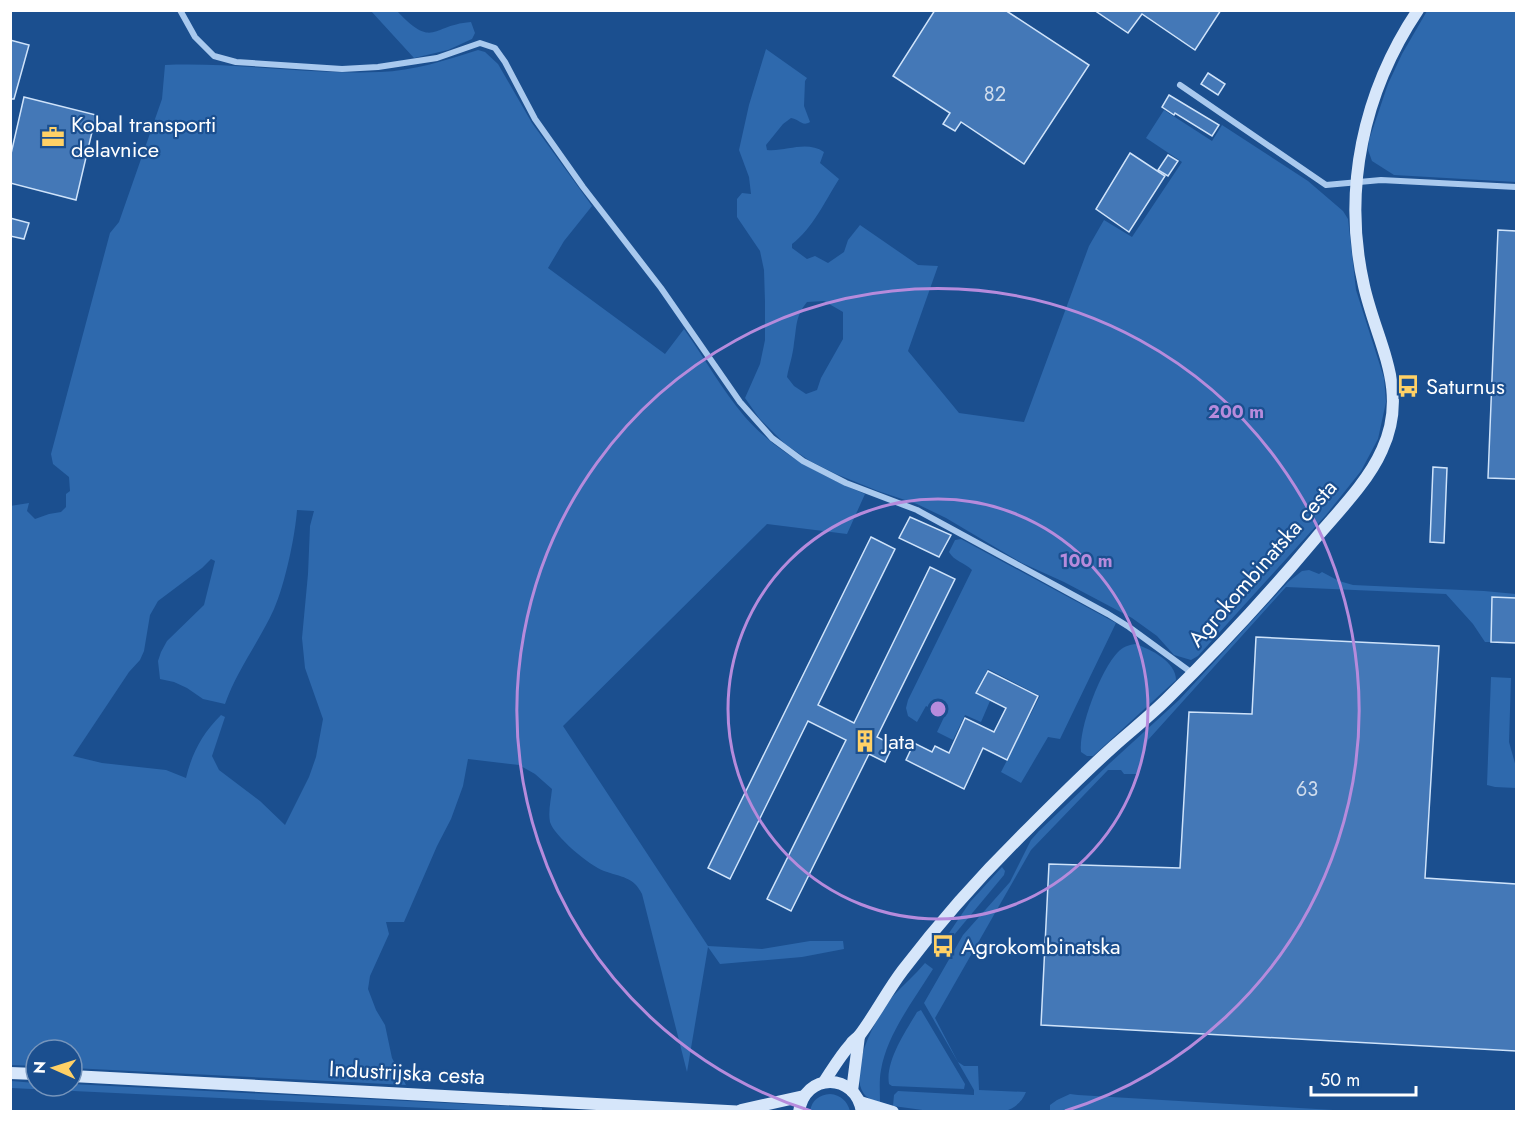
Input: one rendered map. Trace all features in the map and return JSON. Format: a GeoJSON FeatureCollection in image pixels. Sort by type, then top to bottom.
{"type":"FeatureCollection","features":[{"type":"Feature","properties":{"kind":"street"},"geometry":{"type":"LineString","coordinates":[[180,10],[195,37],[214,56],[236,62],[342,69],[378,67],[437,58],[480,43],[495,48],[535,118],[563,158],[661,288],[740,402],[772,438],[803,461],[846,483],[917,510],[1108,614],[1192,673]]}},
{"type":"Feature","properties":{"kind":"street","name":"Agrokombinatska cesta"},"geometry":{"type":"LineString","coordinates":[[824,1083],[922,945],[1006,852],[1084,773],[1166,700],[1192,673],[1284,574],[1341,508],[1379,458],[1388,436],[1393,412],[1393,387],[1361,272],[1356,218],[1356,183],[1359,150],[1371,109],[1394,52],[1418,10]]}},
{"type":"Feature","properties":{"kind":"street"},"geometry":{"type":"LineString","coordinates":[[1180,85],[1326,185],[1381,180],[1516,188]]}},
{"type":"Feature","properties":{"kind":"street","name":"Agrokombinatska cesta"},"geometry":{"type":"LineString","coordinates":[[852,1090],[859,1036]]}},
{"type":"Feature","properties":{"kind":"street","name":"Industrijska cesta"},"geometry":{"type":"LineString","coordinates":[[84,1077],[743,1111],[804,1096]]}},
{"type":"Feature","properties":{"kind":"street"},"geometry":{"type":"LineString","coordinates":[[799,1112],[804,1096],[813,1088],[824,1083],[842,1084],[852,1090],[861,1107],[893,1112]]}},
{"type":"Feature","properties":{"kind":"shaded area"},"geometry":{"type":"Polygon","coordinates":[[[371,11],[397,11],[409,23],[426,32],[471,22],[475,33],[472,39],[448,50],[414,58],[371,11]]]}},
{"type":"Feature","properties":{"kind":"shaded area"},"geometry":{"type":"Polygon","coordinates":[[[1427,11],[1516,11],[1516,182],[1394,175],[1372,161],[1368,150],[1369,140],[1388,84],[1427,11]]]}},
{"type":"Feature","properties":{"kind":"shaded area"},"geometry":{"type":"Polygon","coordinates":[[[766,49],[807,78],[804,106],[810,122],[803,123],[791,118],[766,145],[767,150],[803,147],[817,149],[824,152],[820,163],[839,179],[812,222],[792,244],[792,248],[807,259],[815,256],[828,263],[844,252],[848,240],[860,225],[918,265],[938,266],[908,351],[959,413],[1024,422],[1089,246],[1104,220],[1132,237],[1182,162],[1146,138],[1164,110],[1212,141],[1222,125],[1308,181],[1343,211],[1348,219],[1356,290],[1384,378],[1386,402],[1378,439],[1361,471],[1326,515],[1198,656],[1191,660],[1174,655],[1157,636],[1132,618],[1022,563],[946,518],[917,504],[836,474],[810,461],[785,444],[759,418],[745,398],[760,364],[765,340],[764,270],[760,251],[737,217],[737,199],[742,193],[751,194],[749,177],[739,150],[749,105],[766,49]],[[824,301],[807,302],[800,312],[787,377],[794,386],[806,394],[817,390],[821,378],[843,339],[843,312],[824,301]]]}},
{"type":"Feature","properties":{"kind":"shaded area"},"geometry":{"type":"Polygon","coordinates":[[[478,50],[485,52],[498,64],[532,123],[592,206],[564,241],[548,268],[665,354],[684,329],[745,417],[771,442],[800,462],[865,494],[847,534],[767,524],[563,726],[708,946],[762,949],[810,941],[843,941],[844,949],[802,957],[720,964],[708,947],[687,1072],[639,888],[626,878],[604,871],[590,863],[558,835],[550,822],[552,789],[535,774],[519,765],[468,759],[463,786],[451,819],[404,922],[386,922],[389,934],[370,976],[368,989],[385,1025],[392,1058],[406,1085],[84,1069],[84,1038],[24,1038],[24,1066],[11,1065],[10,506],[29,503],[27,511],[35,519],[61,512],[66,507],[66,494],[70,491],[69,477],[53,464],[51,454],[110,233],[119,222],[162,99],[165,65],[380,72],[442,61],[478,50]],[[297,510],[289,560],[278,599],[225,704],[203,699],[187,688],[160,679],[158,661],[167,641],[204,605],[215,561],[211,559],[158,601],[150,615],[144,651],[140,660],[129,672],[73,756],[102,763],[166,770],[186,778],[199,744],[208,729],[221,715],[225,717],[212,756],[219,770],[260,801],[285,825],[309,777],[316,757],[323,719],[305,668],[302,638],[310,526],[314,511],[297,510]]]}},
{"type":"Feature","properties":{"kind":"shaded area"},"geometry":{"type":"Polygon","coordinates":[[[961,539],[1116,623],[1060,739],[1048,737],[1021,783],[1001,772],[1040,696],[988,669],[975,693],[990,701],[981,722],[965,715],[953,740],[937,732],[945,715],[926,706],[917,722],[908,716],[906,708],[972,570],[949,552],[955,540],[961,539]]]}},
{"type":"Feature","properties":{"kind":"shaded area"},"geometry":{"type":"Polygon","coordinates":[[[1309,570],[1319,574],[1322,572],[1353,585],[1484,591],[1516,594],[1516,598],[1492,598],[1491,642],[1485,642],[1473,624],[1446,594],[1286,587],[1148,740],[1139,774],[1124,774],[1121,770],[1108,770],[1031,850],[935,1018],[958,1062],[964,1066],[978,1066],[979,1090],[1026,1092],[1022,1099],[1005,1111],[930,1111],[893,1106],[894,1095],[898,1091],[974,1095],[974,1090],[924,1003],[963,935],[1010,882],[1031,840],[1039,831],[1179,700],[1288,582],[1302,571],[1309,570]]]}},
{"type":"Feature","properties":{"kind":"shaded area"},"geometry":{"type":"Polygon","coordinates":[[[1135,644],[1162,657],[1172,667],[1176,680],[1093,756],[1087,756],[1081,752],[1083,729],[1098,685],[1111,660],[1118,652],[1135,644]]]}},
{"type":"Feature","properties":{"kind":"shaded area"},"geometry":{"type":"Polygon","coordinates":[[[1491,677],[1511,678],[1509,742],[1516,767],[1516,788],[1487,785],[1491,677]]]}},
{"type":"Feature","properties":{"kind":"shaded area"},"geometry":{"type":"Polygon","coordinates":[[[1002,867],[1005,871],[1004,875],[949,941],[945,939],[970,902],[1002,867]]]}},
{"type":"Feature","properties":{"kind":"shaded area"},"geometry":{"type":"Polygon","coordinates":[[[925,963],[933,969],[889,1043],[881,1070],[880,1103],[871,1100],[864,1094],[860,1084],[861,1057],[866,1043],[886,1005],[925,963]]]}},
{"type":"Feature","properties":{"kind":"shaded area"},"geometry":{"type":"Polygon","coordinates":[[[921,1010],[965,1084],[964,1089],[889,1084],[893,1056],[917,1012],[921,1010]]]}},
{"type":"Feature","properties":{"kind":"shaded area"},"geometry":{"type":"Polygon","coordinates":[[[11,1081],[24,1082],[24,1089],[11,1088],[11,1081]]]}},
{"type":"Feature","properties":{"kind":"shaded area"},"geometry":{"type":"Polygon","coordinates":[[[84,1085],[542,1108],[542,1111],[489,1111],[84,1092],[84,1085]]]}},
{"type":"Feature","properties":{"kind":"shaded area"},"geometry":{"type":"Polygon","coordinates":[[[830,1094],[843,1099],[850,1111],[810,1111],[817,1099],[830,1094]]]}},
{"type":"Feature","properties":{"kind":"shaded area"},"geometry":{"type":"Polygon","coordinates":[[[1070,1094],[1350,1111],[1053,1112],[1050,1110],[1050,1105],[1070,1094]]]}},
{"type":"Feature","properties":{"kind":"building"},"geometry":{"type":"Polygon","coordinates":[[[935,10],[1005,10],[1089,65],[1024,164],[961,122],[955,131],[943,124],[950,113],[893,76],[935,10]]]}},
{"type":"Feature","properties":{"kind":"building"},"geometry":{"type":"Polygon","coordinates":[[[1094,10],[1221,10],[1195,50],[1142,14],[1128,33],[1094,10]]]}},
{"type":"Feature","properties":{"kind":"building"},"geometry":{"type":"Polygon","coordinates":[[[10,40],[29,45],[14,99],[10,99],[10,40]]]}},
{"type":"Feature","properties":{"kind":"building"},"geometry":{"type":"Polygon","coordinates":[[[1208,73],[1225,84],[1218,95],[1201,84],[1208,73]]]}},
{"type":"Feature","properties":{"kind":"building"},"geometry":{"type":"Polygon","coordinates":[[[1169,95],[1219,125],[1212,136],[1162,107],[1169,95]]]}},
{"type":"Feature","properties":{"kind":"building","name":"Kobal transporti delavnice"},"geometry":{"type":"Polygon","coordinates":[[[24,97],[96,115],[76,200],[10,183],[10,158],[24,97]]]}},
{"type":"Feature","properties":{"kind":"building"},"geometry":{"type":"Polygon","coordinates":[[[1130,153],[1165,176],[1129,232],[1096,209],[1130,153]]]}},
{"type":"Feature","properties":{"kind":"building"},"geometry":{"type":"Polygon","coordinates":[[[1168,155],[1178,161],[1168,176],[1158,170],[1168,155]]]}},
{"type":"Feature","properties":{"kind":"building"},"geometry":{"type":"Polygon","coordinates":[[[10,218],[29,223],[24,239],[10,236],[10,218]]]}},
{"type":"Feature","properties":{"kind":"building"},"geometry":{"type":"Polygon","coordinates":[[[1498,230],[1516,231],[1516,479],[1488,478],[1498,230]]]}},
{"type":"Feature","properties":{"kind":"building"},"geometry":{"type":"Polygon","coordinates":[[[1433,467],[1447,468],[1444,543],[1430,542],[1433,467]]]}},
{"type":"Feature","properties":{"kind":"building"},"geometry":{"type":"Polygon","coordinates":[[[910,517],[951,535],[939,557],[899,538],[910,517]]]}},
{"type":"Feature","properties":{"kind":"building"},"geometry":{"type":"Polygon","coordinates":[[[871,537],[895,549],[818,705],[854,723],[930,567],[955,579],[877,737],[893,745],[885,762],[869,754],[791,911],[767,899],[846,740],[808,721],[730,879],[708,868],[871,537]]]}},
{"type":"Feature","properties":{"kind":"building"},"geometry":{"type":"Polygon","coordinates":[[[1492,597],[1516,598],[1516,643],[1491,642],[1492,597]]]}},
{"type":"Feature","properties":{"kind":"building"},"geometry":{"type":"Polygon","coordinates":[[[1256,637],[1439,646],[1425,878],[1516,884],[1516,1051],[1041,1025],[1049,864],[1180,868],[1189,712],[1252,714],[1256,637]]]}},
{"type":"Feature","properties":{"kind":"building"},"geometry":{"type":"Polygon","coordinates":[[[988,671],[1038,696],[1007,760],[983,748],[964,789],[906,760],[914,743],[932,752],[935,746],[949,753],[965,718],[994,732],[1006,708],[976,693],[988,671]]]}},
{"type":"Feature","properties":{"kind":"place","name":"Kobal transporti delavnice"},"geometry":{"type":"Point","coordinates":[53,137]}},
{"type":"Feature","properties":{"kind":"place","name":"Saturnus"},"geometry":{"type":"Point","coordinates":[1408,386]}},
{"type":"Feature","properties":{"kind":"place","name":"Jata"},"geometry":{"type":"Point","coordinates":[865,741]}},
{"type":"Feature","properties":{"kind":"place","name":"Agrokombinatska"},"geometry":{"type":"Point","coordinates":[943,946]}}]}
